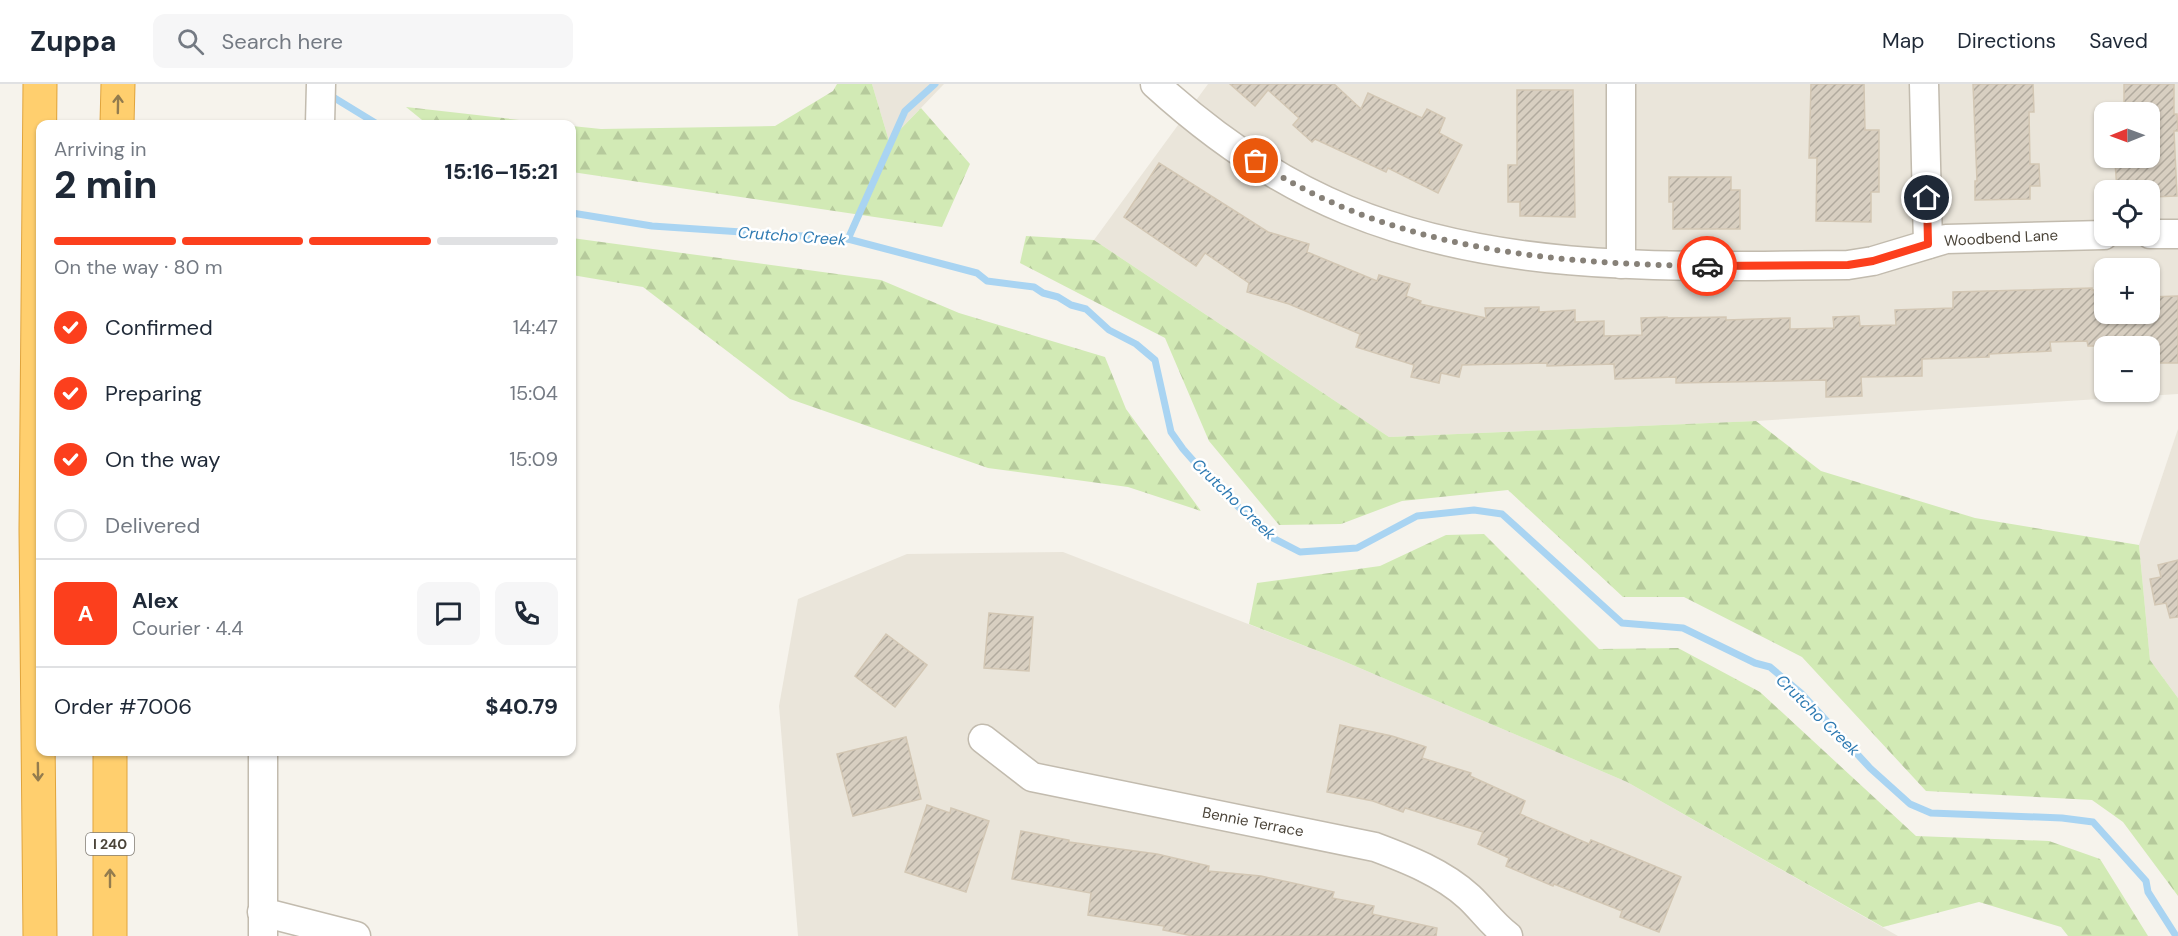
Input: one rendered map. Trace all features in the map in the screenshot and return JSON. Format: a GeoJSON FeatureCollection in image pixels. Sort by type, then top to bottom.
{"type":"FeatureCollection","features":[{"type":"Feature","properties":{"kind":"highway"},"geometry":{"type":"LineString","coordinates":[[40,84],[40,120]]}},
{"type":"Feature","properties":{"kind":"highway"},"geometry":{"type":"LineString","coordinates":[[117,120],[118,84]]}},
{"type":"Feature","properties":{"kind":"highway"},"geometry":{"type":"LineString","coordinates":[[38,756],[40,936]]}},
{"type":"Feature","properties":{"kind":"highway","name":"I 240"},"geometry":{"type":"LineString","coordinates":[[110,756],[110,936]]}},
{"type":"Feature","properties":{"kind":"street"},"geometry":{"type":"LineString","coordinates":[[320,120],[321,84]]}},
{"type":"Feature","properties":{"kind":"street","name":"Woodbend Lane"},"geometry":{"type":"LineString","coordinates":[[1155,84],[1187,112],[1261,165],[1346,209],[1388,225],[1474,247],[1621,264],[1848,265],[1873,261],[1946,239],[2094,235]]}},
{"type":"Feature","properties":{"kind":"street"},"geometry":{"type":"LineString","coordinates":[[1621,84],[1621,264]]}},
{"type":"Feature","properties":{"kind":"street"},"geometry":{"type":"LineString","coordinates":[[1924,84],[1928,244]]}},
{"type":"Feature","properties":{"kind":"street"},"geometry":{"type":"LineString","coordinates":[[2160,234],[2178,234]]}},
{"type":"Feature","properties":{"kind":"street","name":"Bennie Terrace"},"geometry":{"type":"LineString","coordinates":[[983,739],[1032,777],[1375,847],[1403,857],[1449,882],[1468,896],[1508,936]]}},
{"type":"Feature","properties":{"kind":"street"},"geometry":{"type":"LineString","coordinates":[[263,756],[263,924],[356,936]]}},
{"type":"Feature","properties":{"kind":"shaded area"},"geometry":{"type":"Polygon","coordinates":[[[872,84],[944,84],[889,141],[872,84]]]}},
{"type":"Feature","properties":{"kind":"shaded area"},"geometry":{"type":"Polygon","coordinates":[[[1208,84],[2178,84],[2178,394],[2160,395],[2160,336],[2094,336],[2094,399],[1756,421],[1389,437],[1094,240],[1208,84]]]}},
{"type":"Feature","properties":{"kind":"shaded area"},"geometry":{"type":"Polygon","coordinates":[[[2178,429],[2178,698],[2150,660],[2139,545],[2178,429]]]}},
{"type":"Feature","properties":{"kind":"shaded area"},"geometry":{"type":"Polygon","coordinates":[[[1063,552],[1341,660],[1627,782],[1898,936],[798,936],[779,706],[798,599],[907,554],[1063,552]]]}},
{"type":"Feature","properties":{"kind":"green space"},"geometry":{"type":"Polygon","coordinates":[[[837,84],[872,84],[889,141],[921,108],[970,164],[942,227],[576,173],[576,126],[601,129],[775,126],[833,91],[837,84]]]}},
{"type":"Feature","properties":{"kind":"green space"},"geometry":{"type":"Polygon","coordinates":[[[406,107],[520,120],[422,120],[406,107]]]}},
{"type":"Feature","properties":{"kind":"green space"},"geometry":{"type":"Polygon","coordinates":[[[1026,236],[1094,240],[1389,437],[1756,421],[1821,471],[1975,518],[2139,545],[2150,660],[2178,698],[2178,896],[2123,822],[2092,800],[1926,791],[1802,657],[1684,597],[1623,597],[1508,490],[1402,501],[1341,524],[1279,525],[1209,441],[1165,338],[1020,263],[1026,236]]]}},
{"type":"Feature","properties":{"kind":"green space"},"geometry":{"type":"Polygon","coordinates":[[[576,239],[881,280],[959,313],[1105,357],[1126,409],[1201,511],[1128,487],[988,468],[790,399],[643,287],[576,276],[576,239]]]}},
{"type":"Feature","properties":{"kind":"green space"},"geometry":{"type":"Polygon","coordinates":[[[1484,534],[1599,649],[1678,648],[1760,692],[1916,836],[2049,841],[2100,859],[2148,936],[2068,936],[2061,927],[1979,902],[1883,927],[1627,782],[1341,660],[1249,624],[1257,583],[1380,566],[1446,535],[1484,534]]]}},
{"type":"Feature","properties":{"kind":"building"},"geometry":{"type":"Polygon","coordinates":[[[1230,84],[1334,84],[1361,109],[1368,93],[1422,118],[1427,109],[1445,118],[1439,133],[1462,145],[1438,193],[1388,168],[1386,172],[1315,139],[1312,142],[1293,125],[1299,118],[1268,90],[1255,106],[1230,84]]]}},
{"type":"Feature","properties":{"kind":"building"},"geometry":{"type":"Polygon","coordinates":[[[1811,84],[1864,84],[1865,130],[1879,130],[1879,192],[1871,192],[1871,222],[1816,221],[1817,158],[1809,158],[1811,84]]]}},
{"type":"Feature","properties":{"kind":"building"},"geometry":{"type":"Polygon","coordinates":[[[1973,84],[2033,84],[2034,112],[2029,112],[2030,164],[2039,164],[2040,186],[2030,186],[2030,199],[1975,200],[1975,181],[1977,181],[1973,84]]]}},
{"type":"Feature","properties":{"kind":"building"},"geometry":{"type":"Polygon","coordinates":[[[2124,84],[2174,84],[2174,114],[2177,114],[2178,131],[2174,131],[2177,196],[2160,197],[2160,180],[2116,180],[2115,168],[2160,168],[2160,102],[2124,102],[2124,84]]]}},
{"type":"Feature","properties":{"kind":"building"},"geometry":{"type":"Polygon","coordinates":[[[1517,90],[1573,90],[1575,217],[1520,216],[1520,202],[1508,202],[1508,165],[1517,165],[1517,90]]]}},
{"type":"Feature","properties":{"kind":"building"},"geometry":{"type":"Polygon","coordinates":[[[1159,163],[1268,232],[1309,244],[1307,252],[1377,281],[1379,275],[1410,284],[1406,296],[1421,301],[1420,304],[1486,318],[1485,308],[1539,307],[1539,312],[1575,310],[1575,322],[1604,321],[1604,336],[1642,335],[1641,318],[1667,317],[1726,317],[1726,320],[1790,318],[1790,329],[1834,328],[1833,317],[1859,316],[1860,326],[1896,325],[1895,310],[1953,308],[1953,292],[2092,288],[2094,290],[2094,324],[2160,324],[2160,297],[2178,296],[2178,363],[2160,363],[2160,336],[2094,336],[2094,346],[2088,346],[2087,341],[2050,342],[2051,351],[1989,354],[1989,357],[1922,359],[1922,376],[1861,377],[1862,396],[1826,397],[1826,380],[1676,383],[1676,377],[1615,379],[1614,364],[1462,365],[1459,377],[1441,373],[1439,383],[1411,377],[1414,365],[1356,347],[1360,334],[1289,304],[1247,292],[1249,283],[1205,253],[1196,266],[1124,217],[1159,163]]]}},
{"type":"Feature","properties":{"kind":"building"},"geometry":{"type":"Polygon","coordinates":[[[1669,177],[1731,177],[1731,190],[1740,190],[1740,229],[1673,229],[1673,202],[1669,202],[1669,177]]]}},
{"type":"Feature","properties":{"kind":"building"},"geometry":{"type":"Polygon","coordinates":[[[2178,560],[2178,617],[2170,618],[2166,603],[2155,605],[2150,579],[2161,577],[2158,565],[2178,560]]]}},
{"type":"Feature","properties":{"kind":"building"},"geometry":{"type":"Polygon","coordinates":[[[989,613],[1033,617],[1029,671],[984,668],[989,613]]]}},
{"type":"Feature","properties":{"kind":"building"},"geometry":{"type":"Polygon","coordinates":[[[886,634],[927,665],[895,707],[855,676],[886,634]]]}},
{"type":"Feature","properties":{"kind":"building"},"geometry":{"type":"Polygon","coordinates":[[[1340,725],[1392,736],[1426,747],[1422,758],[1471,773],[1470,776],[1525,801],[1520,814],[1589,844],[1591,840],[1681,877],[1659,932],[1620,917],[1622,911],[1506,866],[1509,858],[1478,844],[1483,832],[1405,808],[1403,812],[1373,801],[1327,792],[1340,725]]]}},
{"type":"Feature","properties":{"kind":"building"},"geometry":{"type":"Polygon","coordinates":[[[906,737],[921,799],[853,816],[837,754],[906,737]]]}},
{"type":"Feature","properties":{"kind":"building"},"geometry":{"type":"Polygon","coordinates":[[[927,805],[950,813],[951,808],[989,821],[966,892],[905,872],[927,805]]]}},
{"type":"Feature","properties":{"kind":"building"},"geometry":{"type":"Polygon","coordinates":[[[1021,831],[1069,840],[1069,842],[1157,854],[1209,866],[1208,871],[1261,876],[1334,892],[1332,898],[1374,906],[1372,914],[1437,928],[1436,936],[1193,936],[1163,930],[1164,926],[1088,915],[1091,893],[1012,879],[1021,831]]]}},
{"type":"Feature","properties":{"kind":"waterway"},"geometry":{"type":"LineString","coordinates":[[848,239],[905,111],[935,84]]}},
{"type":"Feature","properties":{"kind":"waterway","name":"Crutcho Creek"},"geometry":{"type":"LineString","coordinates":[[328,94],[370,120]]}},
{"type":"Feature","properties":{"kind":"waterway","name":"Crutcho Creek"},"geometry":{"type":"LineString","coordinates":[[576,214],[652,226],[848,239],[977,273],[987,281],[1034,287],[1071,305],[1086,309],[1109,330],[1136,344],[1155,360],[1171,432],[1205,474],[1267,535],[1300,552],[1357,548],[1417,516],[1474,510],[1502,514],[1622,623],[1683,628],[1755,663],[1770,667],[1802,694],[1870,768],[1910,804],[1931,813],[2062,818],[2093,822],[2146,881],[2148,892],[2176,936]]}},
{"type":"Feature","properties":{"kind":"way so far"},"geometry":{"type":"LineString","coordinates":[[1256,161],[1306,190],[1346,209],[1388,225],[1446,241],[1493,251],[1579,260],[1621,264],[1707,266]]}},
{"type":"Feature","properties":{"kind":"route"},"geometry":{"type":"LineString","coordinates":[[1707,266],[1848,265],[1897,254],[1928,244],[1927,198]]}}]}
